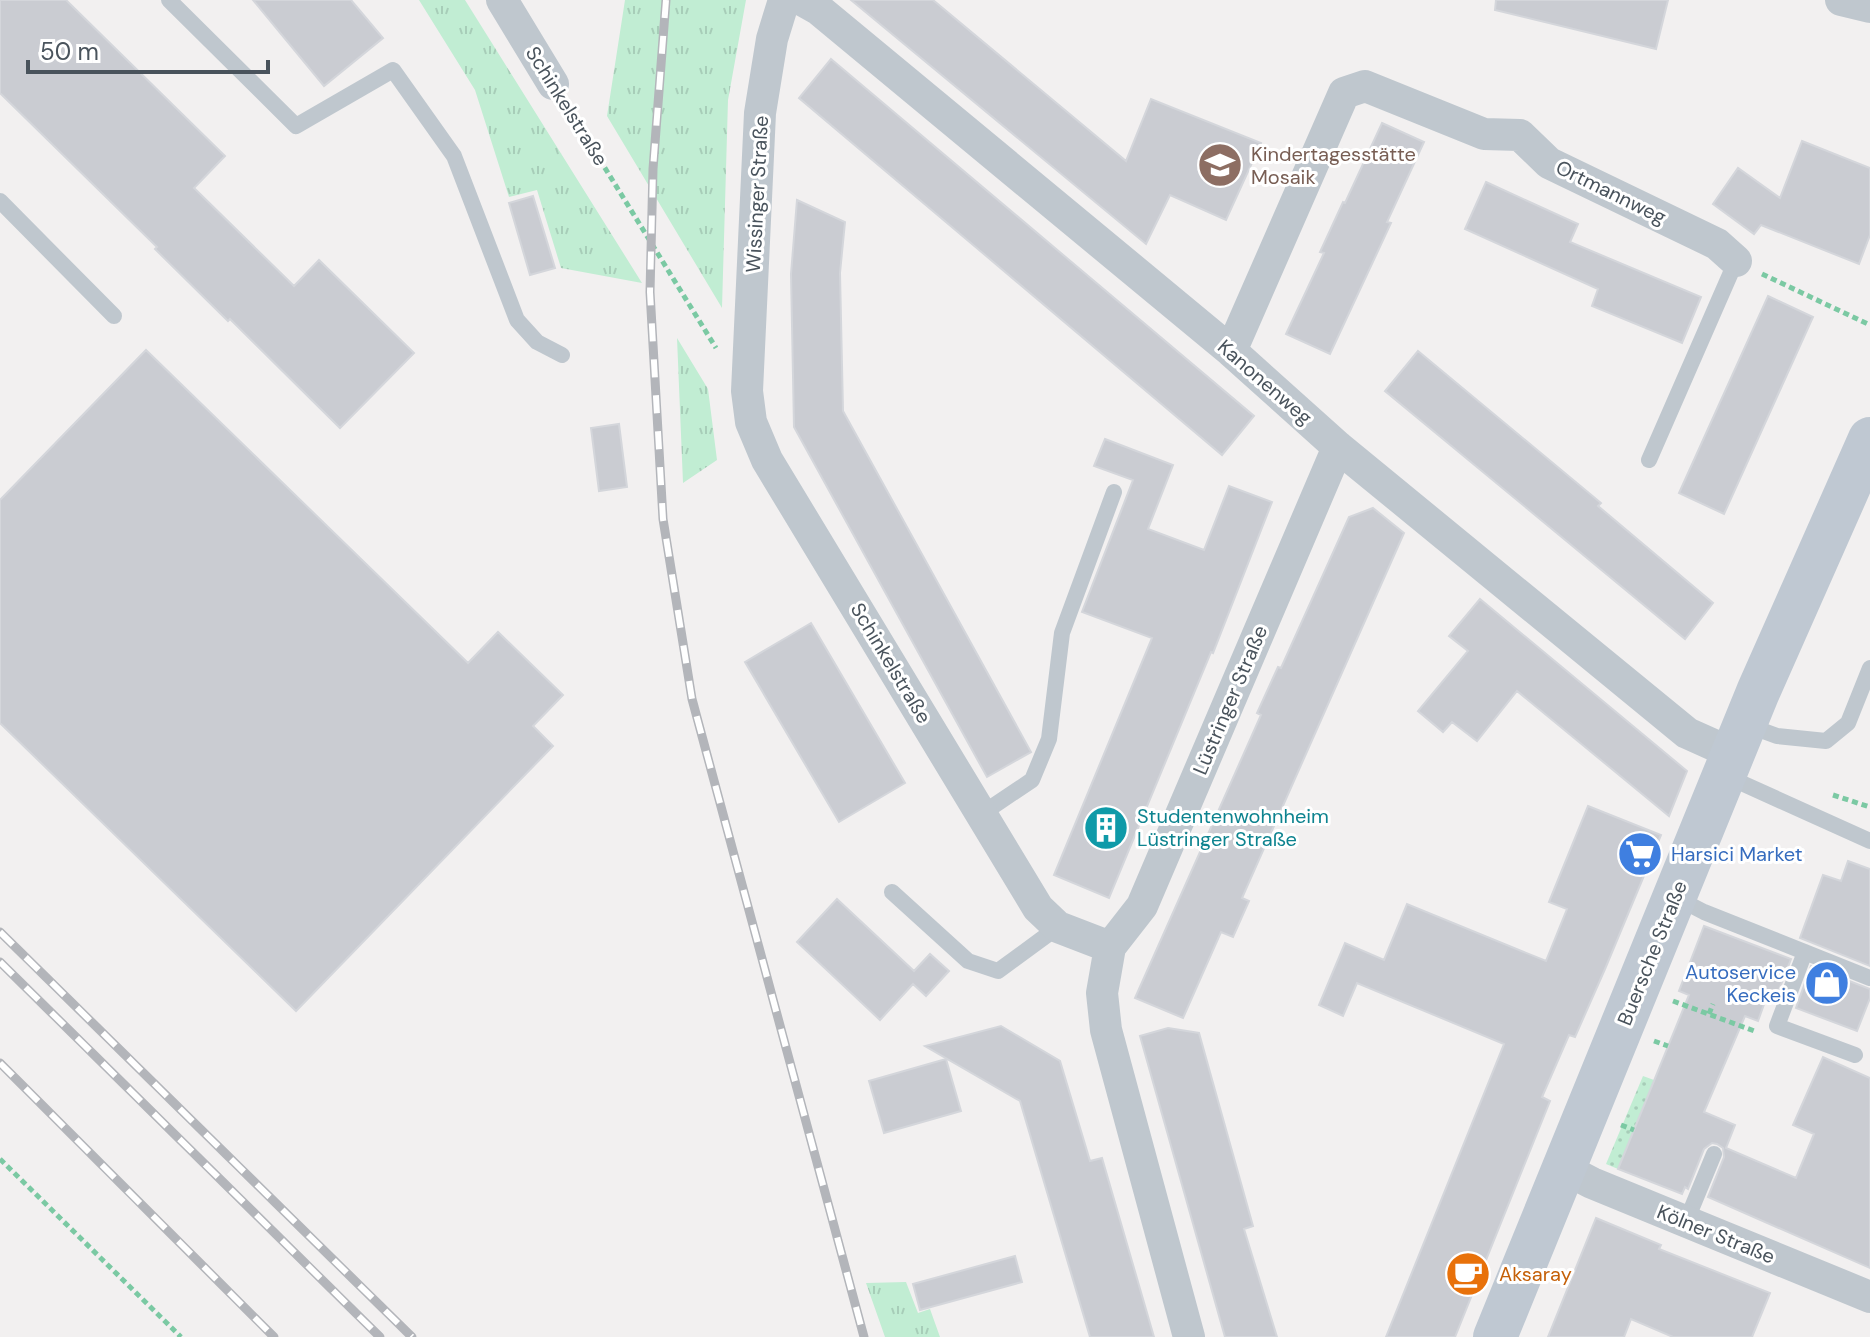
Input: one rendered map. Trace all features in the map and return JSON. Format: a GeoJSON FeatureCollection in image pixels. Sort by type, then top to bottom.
{"type":"FeatureCollection","features":[{"type":"Feature","properties":{"kind":"main road","name":"Buersche Straße"},"geometry":{"type":"LineString","coordinates":[[1495,1337],[1735,751],[1870,439]]}},
{"type":"Feature","properties":{"kind":"street","name":"Schinkelstraße"},"geometry":{"type":"LineString","coordinates":[[502,0],[553,84]]}},
{"type":"Feature","properties":{"kind":"street","name":"Wissinger Straße"},"geometry":{"type":"LineString","coordinates":[[747,391],[760,113],[772,39],[784,0]]}},
{"type":"Feature","properties":{"kind":"street","name":"Kanonenweg"},"geometry":{"type":"LineString","coordinates":[[802,0],[818,9],[1231,351],[1338,447],[1687,733],[1735,751]]}},
{"type":"Feature","properties":{"kind":"street"},"geometry":{"type":"LineString","coordinates":[[1841,0],[1870,7]]}},
{"type":"Feature","properties":{"kind":"street","name":"Ortmannweg"},"geometry":{"type":"LineString","coordinates":[[1231,351],[1344,93],[1365,86],[1484,134],[1520,135],[1549,163],[1717,244],[1736,261]]}},
{"type":"Feature","properties":{"kind":"street","name":"Schinkelstraße"},"geometry":{"type":"LineString","coordinates":[[747,391],[751,422],[767,460],[1038,908],[1058,927],[1110,947]]}},
{"type":"Feature","properties":{"kind":"street","name":"Lüstringer Straße"},"geometry":{"type":"LineString","coordinates":[[1110,947],[1142,906],[1338,447]]}},
{"type":"Feature","properties":{"kind":"street"},"geometry":{"type":"LineString","coordinates":[[1110,947],[1102,993],[1106,1030],[1189,1337]]}},
{"type":"Feature","properties":{"kind":"street","name":"Kölner Straße"},"geometry":{"type":"LineString","coordinates":[[1563,1168],[1870,1297]]}},
{"type":"Feature","properties":{"kind":"lane"},"geometry":{"type":"LineString","coordinates":[[169,0],[296,126],[393,70],[454,156],[517,320],[537,342],[562,355]]}},
{"type":"Feature","properties":{"kind":"lane"},"geometry":{"type":"LineString","coordinates":[[0,201],[114,316]]}},
{"type":"Feature","properties":{"kind":"lane"},"geometry":{"type":"LineString","coordinates":[[1649,460],[1736,261]]}},
{"type":"Feature","properties":{"kind":"lane"},"geometry":{"type":"LineString","coordinates":[[983,813],[1032,780],[1049,739],[1062,633],[1114,492]]}},
{"type":"Feature","properties":{"kind":"lane"},"geometry":{"type":"LineString","coordinates":[[1735,751],[1777,736],[1826,741],[1848,723],[1870,668]]}},
{"type":"Feature","properties":{"kind":"lane"},"geometry":{"type":"LineString","coordinates":[[1735,751],[1870,841]]}},
{"type":"Feature","properties":{"kind":"lane"},"geometry":{"type":"LineString","coordinates":[[892,892],[968,961],[998,971],[1058,927]]}},
{"type":"Feature","properties":{"kind":"lane"},"geometry":{"type":"LineString","coordinates":[[1675,897],[1704,912],[1870,978]]}},
{"type":"Feature","properties":{"kind":"lane"},"geometry":{"type":"LineString","coordinates":[[1805,952],[1777,1026],[1855,1055]]}},
{"type":"Feature","properties":{"kind":"lane"},"geometry":{"type":"LineString","coordinates":[[1686,1222],[1714,1154]]}},
{"type":"Feature","properties":{"kind":"path","name":"Schinkelstraße"},"geometry":{"type":"LineString","coordinates":[[553,84],[725,361],[747,391]]}},
{"type":"Feature","properties":{"kind":"path"},"geometry":{"type":"LineString","coordinates":[[1736,261],[1870,325]]}},
{"type":"Feature","properties":{"kind":"path"},"geometry":{"type":"LineString","coordinates":[[1667,999],[1755,1032],[1777,1026]]}},
{"type":"Feature","properties":{"kind":"path"},"geometry":{"type":"LineString","coordinates":[[1709,1014],[1713,1004]]}},
{"type":"Feature","properties":{"kind":"path"},"geometry":{"type":"LineString","coordinates":[[1651,1040],[1668,1046]]}},
{"type":"Feature","properties":{"kind":"path"},"geometry":{"type":"LineString","coordinates":[[0,1159],[181,1337]]}},
{"type":"Feature","properties":{"kind":"green space"},"geometry":{"type":"Polygon","coordinates":[[[419,0],[465,0],[642,283],[561,268],[537,190],[509,197],[475,90],[419,0]]]}},
{"type":"Feature","properties":{"kind":"green space"},"geometry":{"type":"Polygon","coordinates":[[[625,0],[746,0],[728,100],[722,308],[607,116],[625,0]]]}},
{"type":"Feature","properties":{"kind":"green space"},"geometry":{"type":"Polygon","coordinates":[[[677,338],[708,389],[717,460],[683,483],[677,338]]]}},
{"type":"Feature","properties":{"kind":"green space"},"geometry":{"type":"Polygon","coordinates":[[[1643,1076],[1654,1080],[1618,1169],[1606,1164],[1643,1076]]]}},
{"type":"Feature","properties":{"kind":"green space"},"geometry":{"type":"Polygon","coordinates":[[[906,1282],[918,1313],[930,1309],[940,1337],[885,1337],[866,1283],[906,1282]]]}},
{"type":"Feature","properties":{"kind":"building"},"geometry":{"type":"Polygon","coordinates":[[[0,0],[66,0],[225,156],[194,188],[294,286],[319,260],[414,353],[340,428],[0,93],[0,0]]]}},
{"type":"Feature","properties":{"kind":"building"},"geometry":{"type":"Polygon","coordinates":[[[253,0],[351,0],[383,38],[324,86],[253,0]]]}},
{"type":"Feature","properties":{"kind":"building"},"geometry":{"type":"Polygon","coordinates":[[[851,0],[933,0],[1126,161],[1151,99],[1261,143],[1226,220],[1170,195],[1146,244],[851,0]]]}},
{"type":"Feature","properties":{"kind":"building"},"geometry":{"type":"Polygon","coordinates":[[[1496,0],[1668,0],[1656,49],[1495,10],[1496,0]]]}},
{"type":"Feature","properties":{"kind":"building"},"geometry":{"type":"Polygon","coordinates":[[[831,59],[1254,416],[1222,455],[799,98],[831,59]]]}},
{"type":"Feature","properties":{"kind":"building"},"geometry":{"type":"Polygon","coordinates":[[[1382,123],[1424,142],[1387,222],[1391,223],[1330,354],[1286,334],[1324,253],[1320,252],[1382,123]]]}},
{"type":"Feature","properties":{"kind":"building"},"geometry":{"type":"Polygon","coordinates":[[[1802,141],[1870,168],[1870,235],[1859,264],[1761,225],[1754,234],[1713,204],[1738,168],[1780,198],[1802,141]]]}},
{"type":"Feature","properties":{"kind":"building"},"geometry":{"type":"Polygon","coordinates":[[[1486,182],[1578,224],[1570,242],[1701,297],[1682,343],[1592,306],[1598,289],[1465,229],[1486,182]]]}},
{"type":"Feature","properties":{"kind":"building"},"geometry":{"type":"Polygon","coordinates":[[[533,196],[555,268],[530,275],[509,203],[533,196]]]}},
{"type":"Feature","properties":{"kind":"building"},"geometry":{"type":"Polygon","coordinates":[[[797,200],[845,222],[840,273],[843,411],[1031,752],[987,777],[794,427],[791,274],[797,200]]]}},
{"type":"Feature","properties":{"kind":"building"},"geometry":{"type":"Polygon","coordinates":[[[1768,296],[1813,317],[1724,514],[1679,493],[1768,296]]]}},
{"type":"Feature","properties":{"kind":"building"},"geometry":{"type":"Polygon","coordinates":[[[146,350],[468,663],[498,632],[563,695],[533,726],[553,746],[296,1011],[0,723],[0,500],[146,350]]]}},
{"type":"Feature","properties":{"kind":"building"},"geometry":{"type":"Polygon","coordinates":[[[1418,351],[1601,503],[1598,506],[1713,603],[1685,639],[1385,391],[1418,351]]]}},
{"type":"Feature","properties":{"kind":"building"},"geometry":{"type":"Polygon","coordinates":[[[619,424],[627,487],[599,491],[591,428],[619,424]]]}},
{"type":"Feature","properties":{"kind":"building"},"geometry":{"type":"Polygon","coordinates":[[[1105,439],[1173,465],[1148,529],[1204,550],[1229,486],[1272,502],[1213,653],[1109,898],[1054,875],[1152,638],[1082,612],[1133,480],[1094,466],[1105,439]]]}},
{"type":"Feature","properties":{"kind":"building"},"geometry":{"type":"Polygon","coordinates":[[[1373,508],[1404,533],[1242,898],[1249,901],[1233,937],[1221,932],[1183,1018],[1135,998],[1261,715],[1257,713],[1278,667],[1281,668],[1349,517],[1373,508]]]}},
{"type":"Feature","properties":{"kind":"building"},"geometry":{"type":"Polygon","coordinates":[[[1480,599],[1687,771],[1669,816],[1517,691],[1477,741],[1452,722],[1443,732],[1418,711],[1468,651],[1449,636],[1480,599]]]}},
{"type":"Feature","properties":{"kind":"building"},"geometry":{"type":"Polygon","coordinates":[[[811,623],[905,783],[839,822],[745,662],[811,623]]]}},
{"type":"Feature","properties":{"kind":"building"},"geometry":{"type":"Polygon","coordinates":[[[1588,806],[1661,835],[1575,1037],[1569,1035],[1542,1097],[1550,1101],[1455,1337],[1386,1337],[1504,1044],[1357,983],[1343,1016],[1319,1005],[1345,943],[1384,960],[1407,904],[1546,961],[1567,909],[1549,902],[1588,806]]]}},
{"type":"Feature","properties":{"kind":"building"},"geometry":{"type":"Polygon","coordinates":[[[1848,861],[1870,869],[1870,966],[1800,938],[1823,875],[1841,881],[1848,861]]]}},
{"type":"Feature","properties":{"kind":"building"},"geometry":{"type":"Polygon","coordinates":[[[837,899],[914,971],[930,954],[949,971],[926,996],[913,984],[880,1020],[797,942],[837,899]]]}},
{"type":"Feature","properties":{"kind":"building"},"geometry":{"type":"Polygon","coordinates":[[[1704,926],[1791,959],[1775,1000],[1767,996],[1758,1021],[1745,1016],[1704,1112],[1735,1125],[1726,1148],[1796,1178],[1814,1134],[1793,1125],[1823,1057],[1870,1078],[1870,1268],[1708,1197],[1724,1157],[1723,1148],[1717,1144],[1712,1143],[1704,1149],[1688,1189],[1685,1187],[1682,1194],[1618,1169],[1689,995],[1679,991],[1704,926]]]}},
{"type":"Feature","properties":{"kind":"building"},"geometry":{"type":"Polygon","coordinates":[[[1811,966],[1870,989],[1870,998],[1857,1031],[1796,1008],[1811,966]]]}},
{"type":"Feature","properties":{"kind":"building"},"geometry":{"type":"Polygon","coordinates":[[[1001,1026],[1060,1061],[1090,1161],[1102,1158],[1154,1337],[1090,1337],[1020,1101],[925,1046],[1001,1026]]]}},
{"type":"Feature","properties":{"kind":"building"},"geometry":{"type":"Polygon","coordinates":[[[1168,1028],[1199,1033],[1253,1226],[1244,1229],[1277,1337],[1225,1337],[1140,1036],[1168,1028]]]}},
{"type":"Feature","properties":{"kind":"building"},"geometry":{"type":"Polygon","coordinates":[[[946,1059],[961,1111],[884,1133],[869,1081],[946,1059]]]}},
{"type":"Feature","properties":{"kind":"building"},"geometry":{"type":"Polygon","coordinates":[[[1596,1218],[1661,1245],[1659,1249],[1770,1293],[1752,1337],[1673,1337],[1631,1319],[1624,1337],[1548,1337],[1596,1218]]]}},
{"type":"Feature","properties":{"kind":"building"},"geometry":{"type":"Polygon","coordinates":[[[1015,1256],[1022,1282],[920,1310],[913,1284],[1015,1256]]]}},
{"type":"Feature","properties":{"kind":"railway"},"geometry":{"type":"LineString","coordinates":[[666,0],[653,169],[650,292],[663,519],[692,699],[864,1337]]}},
{"type":"Feature","properties":{"kind":"railway"},"geometry":{"type":"LineString","coordinates":[[0,932],[412,1337]]}},
{"type":"Feature","properties":{"kind":"railway"},"geometry":{"type":"LineString","coordinates":[[0,962],[380,1337]]}},
{"type":"Feature","properties":{"kind":"railway"},"geometry":{"type":"LineString","coordinates":[[0,1063],[274,1337]]}},
{"type":"Feature","properties":{"kind":"place","name":"Kindertagesstätte Mosaik"},"geometry":{"type":"Point","coordinates":[1220,165]}},
{"type":"Feature","properties":{"kind":"place","name":"Studentenwohnheim Lüstringer Straße"},"geometry":{"type":"Point","coordinates":[1106,828]}},
{"type":"Feature","properties":{"kind":"place","name":"Harsici Market"},"geometry":{"type":"Point","coordinates":[1640,854]}},
{"type":"Feature","properties":{"kind":"place","name":"Autoservice Keckeis"},"geometry":{"type":"Point","coordinates":[1827,983]}},
{"type":"Feature","properties":{"kind":"place","name":"Aksaray"},"geometry":{"type":"Point","coordinates":[1468,1274]}}]}
